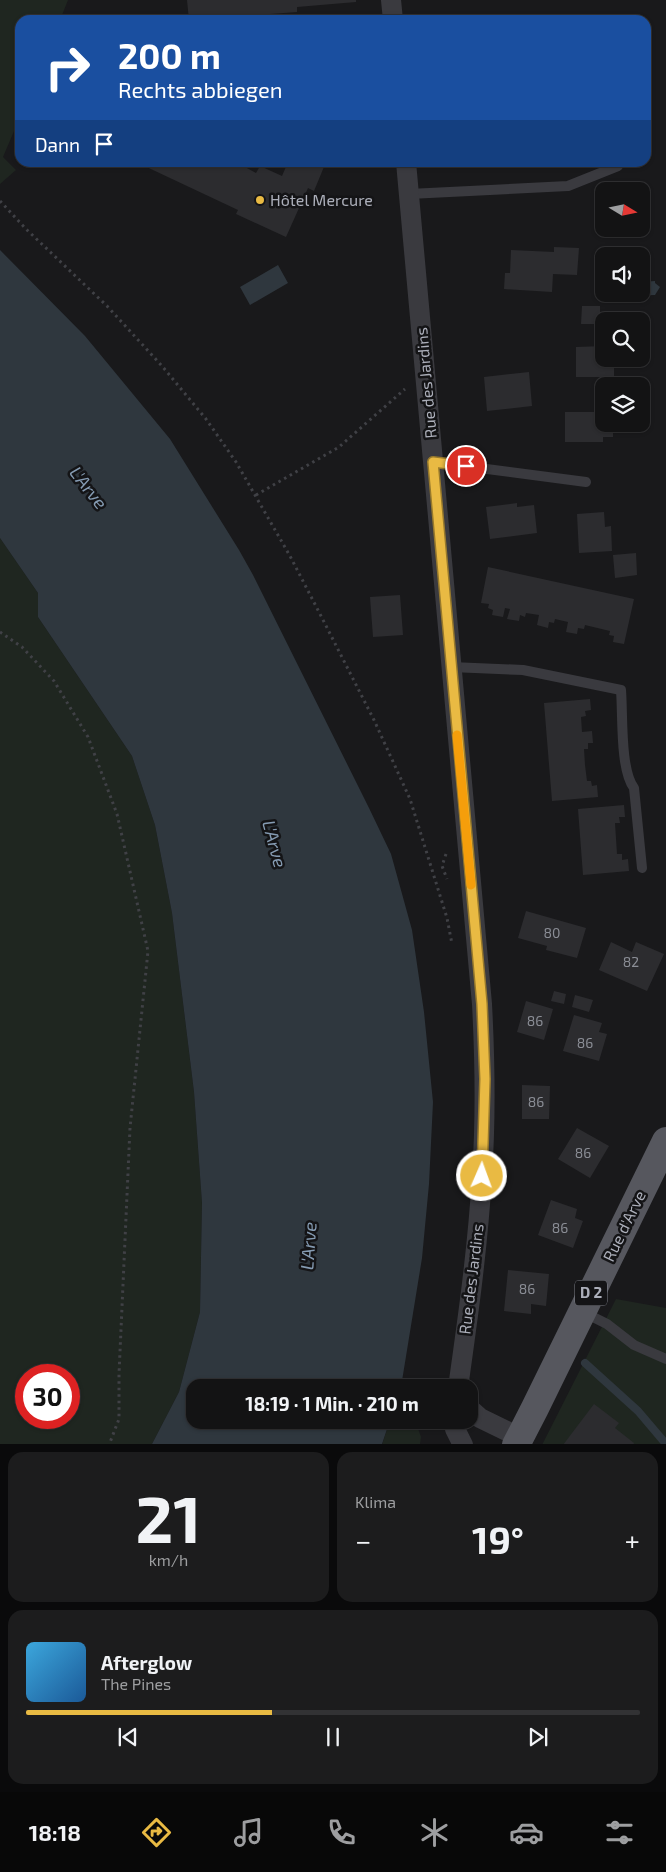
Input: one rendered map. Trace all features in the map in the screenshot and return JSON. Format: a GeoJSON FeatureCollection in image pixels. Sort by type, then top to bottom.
{"type":"FeatureCollection","features":[{"type":"Feature","properties":{"kind":"main road","name":"Rue d'Arve"},"geometry":{"type":"LineString","coordinates":[[518,1441],[666,1141]]}},
{"type":"Feature","properties":{"kind":"street"},"geometry":{"type":"LineString","coordinates":[[391,0],[392,15]]}},
{"type":"Feature","properties":{"kind":"street","name":"Rue des Jardins"},"geometry":{"type":"LineString","coordinates":[[406,167],[482,1004],[485,1079],[483,1167],[460,1379]]}},
{"type":"Feature","properties":{"kind":"street"},"geometry":{"type":"LineString","coordinates":[[478,1416],[518,1441]]}},
{"type":"Feature","properties":{"kind":"street"},"geometry":{"type":"LineString","coordinates":[[455,1429],[462,1444]]}},
{"type":"Feature","properties":{"kind":"lane"},"geometry":{"type":"LineString","coordinates":[[409,194],[568,186],[616,167]]}},
{"type":"Feature","properties":{"kind":"lane"},"geometry":{"type":"LineString","coordinates":[[433,462],[586,482]]}},
{"type":"Feature","properties":{"kind":"lane"},"geometry":{"type":"LineString","coordinates":[[451,667],[524,670],[621,690],[626,766],[630,782],[634,788],[642,868]]}},
{"type":"Feature","properties":{"kind":"lane"},"geometry":{"type":"LineString","coordinates":[[582,1312],[607,1324],[634,1345],[666,1359]]}},
{"type":"Feature","properties":{"kind":"path"},"geometry":{"type":"LineString","coordinates":[[0,201],[26,229],[107,306],[162,366],[206,419],[236,462],[290,556],[320,614],[374,720],[410,799],[447,918],[452,945]]}},
{"type":"Feature","properties":{"kind":"path"},"geometry":{"type":"LineString","coordinates":[[256,495],[339,447],[425,371]]}},
{"type":"Feature","properties":{"kind":"path"},"geometry":{"type":"LineString","coordinates":[[0,632],[22,647],[54,681],[88,737],[117,814],[148,951],[130,1128],[119,1374],[119,1419],[109,1444]]}},
{"type":"Feature","properties":{"kind":"shaded area"},"geometry":{"type":"Polygon","coordinates":[[[0,0],[68,0],[62,15],[15,15],[15,129],[3,157],[16,170],[0,184],[0,0]]]}},
{"type":"Feature","properties":{"kind":"shaded area"},"geometry":{"type":"Polygon","coordinates":[[[0,538],[38,593],[38,617],[132,756],[155,825],[172,913],[194,1092],[202,1203],[200,1312],[179,1392],[152,1444],[0,1444],[0,538]]]}},
{"type":"Feature","properties":{"kind":"shaded area"},"geometry":{"type":"Polygon","coordinates":[[[616,1299],[666,1308],[666,1444],[543,1444],[616,1299]]]}},
{"type":"Feature","properties":{"kind":"shaded area"},"geometry":{"type":"Polygon","coordinates":[[[387,1429],[418,1429],[421,1437],[420,1444],[382,1444],[387,1429]]]}},
{"type":"Feature","properties":{"kind":"water","name":"L'Arve"},"geometry":{"type":"Polygon","coordinates":[[[0,250],[85,336],[170,439],[253,575],[391,854],[412,930],[424,1012],[433,1102],[429,1184],[422,1258],[402,1379],[186,1379],[186,1429],[387,1429],[382,1444],[152,1444],[179,1392],[200,1312],[202,1203],[194,1092],[172,913],[155,825],[132,756],[38,617],[38,593],[0,538],[0,250]]]}},
{"type":"Feature","properties":{"kind":"water"},"geometry":{"type":"Polygon","coordinates":[[[278,265],[288,283],[250,305],[240,287],[278,265]]]}},
{"type":"Feature","properties":{"kind":"water"},"geometry":{"type":"Polygon","coordinates":[[[650,281],[655,281],[660,287],[655,295],[650,295],[650,281]]]}},
{"type":"Feature","properties":{"kind":"building"},"geometry":{"type":"Polygon","coordinates":[[[187,0],[356,0],[356,2],[297,7],[297,12],[256,15],[188,15],[187,0]]]}},
{"type":"Feature","properties":{"kind":"building","name":"Hôtel Mercure"},"geometry":{"type":"Polygon","coordinates":[[[147,167],[245,167],[256,173],[259,167],[262,167],[282,176],[286,167],[324,167],[314,191],[308,188],[286,237],[236,214],[238,210],[147,167]]]}},
{"type":"Feature","properties":{"kind":"building"},"geometry":{"type":"Polygon","coordinates":[[[554,247],[579,248],[577,275],[553,274],[552,292],[504,289],[505,273],[510,273],[511,250],[554,252],[554,247]]]}},
{"type":"Feature","properties":{"kind":"building"},"geometry":{"type":"Polygon","coordinates":[[[582,306],[600,306],[600,312],[595,312],[595,324],[581,324],[582,306]]]}},
{"type":"Feature","properties":{"kind":"building"},"geometry":{"type":"Polygon","coordinates":[[[595,346],[595,367],[614,367],[614,377],[576,377],[576,347],[595,346]]]}},
{"type":"Feature","properties":{"kind":"building"},"geometry":{"type":"Polygon","coordinates":[[[529,372],[532,406],[487,411],[484,377],[529,372]]]}},
{"type":"Feature","properties":{"kind":"building"},"geometry":{"type":"Polygon","coordinates":[[[565,412],[595,412],[595,432],[613,432],[613,437],[603,437],[603,442],[565,442],[565,412]]]}},
{"type":"Feature","properties":{"kind":"building"},"geometry":{"type":"Polygon","coordinates":[[[517,503],[517,507],[534,505],[537,533],[490,539],[486,507],[517,503]]]}},
{"type":"Feature","properties":{"kind":"building"},"geometry":{"type":"Polygon","coordinates":[[[604,512],[605,527],[611,526],[612,551],[579,553],[577,514],[604,512]]]}},
{"type":"Feature","properties":{"kind":"building"},"geometry":{"type":"Polygon","coordinates":[[[636,553],[637,575],[615,578],[613,555],[636,553]]]}},
{"type":"Feature","properties":{"kind":"building"},"geometry":{"type":"Polygon","coordinates":[[[488,567],[634,599],[624,644],[613,642],[614,636],[609,635],[610,631],[585,625],[584,629],[578,628],[577,634],[566,632],[568,622],[555,619],[554,623],[549,622],[548,628],[537,625],[539,615],[526,613],[525,617],[520,615],[519,621],[507,619],[510,609],[505,608],[503,617],[492,615],[493,610],[488,608],[489,604],[481,603],[488,567]]]}},
{"type":"Feature","properties":{"kind":"building"},"geometry":{"type":"Polygon","coordinates":[[[400,595],[403,635],[373,637],[370,597],[400,595]]]}},
{"type":"Feature","properties":{"kind":"building"},"geometry":{"type":"Polygon","coordinates":[[[590,699],[591,710],[585,711],[586,716],[581,717],[582,732],[592,731],[593,743],[588,743],[588,749],[584,749],[585,765],[587,781],[591,781],[592,786],[597,785],[598,797],[552,801],[544,703],[590,699]]]}},
{"type":"Feature","properties":{"kind":"building"},"geometry":{"type":"Polygon","coordinates":[[[624,805],[625,817],[619,817],[620,823],[615,823],[617,854],[622,854],[622,860],[628,859],[629,871],[583,875],[578,809],[624,805]]]}},
{"type":"Feature","properties":{"kind":"building"},"geometry":{"type":"Polygon","coordinates":[[[526,911],[586,928],[577,958],[546,950],[547,946],[518,938],[526,911]]]}},
{"type":"Feature","properties":{"kind":"building"},"geometry":{"type":"Polygon","coordinates":[[[611,942],[632,952],[636,942],[664,954],[647,991],[599,970],[611,942]]]}},
{"type":"Feature","properties":{"kind":"building"},"geometry":{"type":"Polygon","coordinates":[[[554,991],[566,994],[564,1004],[551,1001],[554,991]]]}},
{"type":"Feature","properties":{"kind":"building"},"geometry":{"type":"Polygon","coordinates":[[[575,995],[593,1000],[589,1012],[572,1007],[575,995]]]}},
{"type":"Feature","properties":{"kind":"building"},"geometry":{"type":"Polygon","coordinates":[[[526,1001],[553,1009],[544,1040],[517,1032],[526,1001]]]}},
{"type":"Feature","properties":{"kind":"building"},"geometry":{"type":"Polygon","coordinates":[[[574,1015],[602,1023],[599,1032],[607,1034],[599,1061],[563,1051],[574,1015]]]}},
{"type":"Feature","properties":{"kind":"building"},"geometry":{"type":"Polygon","coordinates":[[[522,1085],[550,1086],[549,1119],[522,1119],[522,1085]]]}},
{"type":"Feature","properties":{"kind":"building"},"geometry":{"type":"Polygon","coordinates":[[[577,1128],[609,1146],[590,1178],[558,1159],[577,1128]]]}},
{"type":"Feature","properties":{"kind":"building"},"geometry":{"type":"Polygon","coordinates":[[[551,1200],[577,1209],[575,1218],[583,1221],[573,1248],[538,1235],[551,1200]]]}},
{"type":"Feature","properties":{"kind":"building"},"geometry":{"type":"Polygon","coordinates":[[[508,1270],[549,1274],[546,1306],[531,1304],[531,1314],[504,1311],[508,1270]]]}},
{"type":"Feature","properties":{"kind":"building"},"geometry":{"type":"Polygon","coordinates":[[[594,1404],[619,1423],[615,1428],[634,1443],[634,1444],[564,1444],[594,1404]]]}},
{"type":"Feature","properties":{"kind":"waterway"},"geometry":{"type":"LineString","coordinates":[[585,1363],[638,1411],[666,1444]]}},
{"type":"Feature","properties":{"kind":"slow traffic"},"geometry":{"type":"LineString","coordinates":[[457,735],[471,885]]}},
{"type":"Feature","properties":{"kind":"place","name":"Hôtel Mercure"},"geometry":{"type":"Point","coordinates":[260,200]}},
{"type":"Feature","properties":{"kind":"route"},"geometry":{"type":"LineString","coordinates":[[466,466],[433,462],[482,1004],[485,1112],[482,1176]]}}]}
